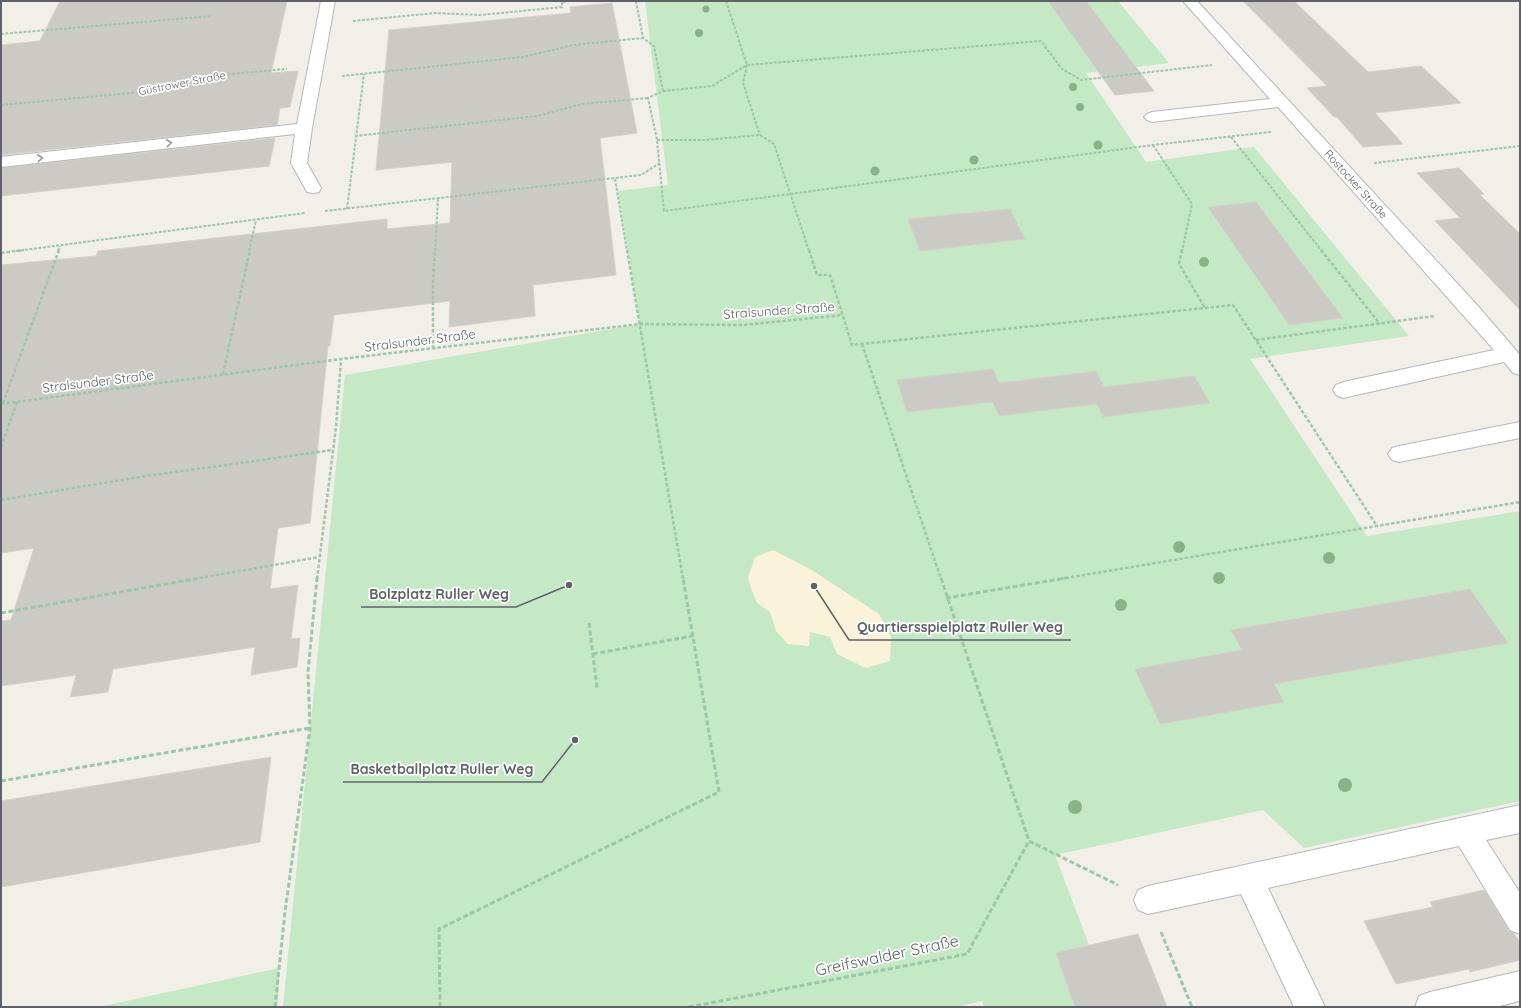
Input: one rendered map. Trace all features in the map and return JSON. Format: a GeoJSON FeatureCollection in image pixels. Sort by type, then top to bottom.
{"type":"FeatureCollection","features":[{"type":"Feature","properties":{"kind":"street"},"geometry":{"type":"LineString","coordinates":[[313,188],[299,163],[314,72],[328,1]]}},
{"type":"Feature","properties":{"kind":"street","name":"Rostocker Straße"},"geometry":{"type":"LineString","coordinates":[[1190,1],[1342,167],[1514,361]]}},
{"type":"Feature","properties":{"kind":"street"},"geometry":{"type":"LineString","coordinates":[[1152,117],[1282,102]]}},
{"type":"Feature","properties":{"kind":"street"},"geometry":{"type":"LineString","coordinates":[[1,162],[304,128]]}},
{"type":"Feature","properties":{"kind":"street"},"geometry":{"type":"LineString","coordinates":[[1343,390],[1514,361]]}},
{"type":"Feature","properties":{"kind":"street"},"geometry":{"type":"LineString","coordinates":[[1399,454],[1520,430]]}},
{"type":"Feature","properties":{"kind":"street"},"geometry":{"type":"LineString","coordinates":[[1148,900],[1520,819]]}},
{"type":"Feature","properties":{"kind":"street"},"geometry":{"type":"LineString","coordinates":[[1465,831],[1520,920]]}},
{"type":"Feature","properties":{"kind":"street"},"geometry":{"type":"LineString","coordinates":[[1248,878],[1310,1007]]}},
{"type":"Feature","properties":{"kind":"street"},"geometry":{"type":"LineString","coordinates":[[1430,1007],[1520,986]]}},
{"type":"Feature","properties":{"kind":"path"},"geometry":{"type":"LineString","coordinates":[[324,24],[435,13],[480,15],[547,9],[562,7],[562,2],[570,1]]}},
{"type":"Feature","properties":{"kind":"path"},"geometry":{"type":"LineString","coordinates":[[636,1],[643,38],[654,46],[663,91]]}},
{"type":"Feature","properties":{"kind":"path"},"geometry":{"type":"LineString","coordinates":[[726,1],[747,65],[743,83],[760,135]]}},
{"type":"Feature","properties":{"kind":"path"},"geometry":{"type":"LineString","coordinates":[[1,34],[212,16]]}},
{"type":"Feature","properties":{"kind":"path","name":"Güstrower Straße"},"geometry":{"type":"LineString","coordinates":[[1,105],[152,91],[207,76],[314,72],[364,74],[523,57],[573,45],[643,38]]}},
{"type":"Feature","properties":{"kind":"path"},"geometry":{"type":"LineString","coordinates":[[355,136],[537,116],[582,104],[648,98],[663,91],[712,86],[747,65],[1041,41],[1062,69],[1081,80],[1244,61]]}},
{"type":"Feature","properties":{"kind":"path"},"geometry":{"type":"LineString","coordinates":[[347,209],[364,74]]}},
{"type":"Feature","properties":{"kind":"path"},"geometry":{"type":"LineString","coordinates":[[648,98],[657,140],[664,211],[1153,145],[1306,128]]}},
{"type":"Feature","properties":{"kind":"path"},"geometry":{"type":"LineString","coordinates":[[657,140],[705,140],[760,135],[774,144],[817,276],[830,275],[852,344],[1233,305],[1378,526]]}},
{"type":"Feature","properties":{"kind":"path"},"geometry":{"type":"LineString","coordinates":[[1231,136],[1380,324]]}},
{"type":"Feature","properties":{"kind":"path"},"geometry":{"type":"LineString","coordinates":[[1153,145],[1192,204],[1179,264],[1205,308]]}},
{"type":"Feature","properties":{"kind":"path"},"geometry":{"type":"LineString","coordinates":[[1342,167],[1520,146]]}},
{"type":"Feature","properties":{"kind":"path"},"geometry":{"type":"LineString","coordinates":[[1,253],[311,213],[438,200],[641,175],[660,163]]}},
{"type":"Feature","properties":{"kind":"path"},"geometry":{"type":"LineString","coordinates":[[440,1007],[439,928],[718,792],[615,178]]}},
{"type":"Feature","properties":{"kind":"path"},"geometry":{"type":"LineString","coordinates":[[311,213],[313,188]]}},
{"type":"Feature","properties":{"kind":"path"},"geometry":{"type":"LineString","coordinates":[[433,349],[433,283],[438,200]]}},
{"type":"Feature","properties":{"kind":"path"},"geometry":{"type":"LineString","coordinates":[[224,374],[256,220]]}},
{"type":"Feature","properties":{"kind":"path"},"geometry":{"type":"LineString","coordinates":[[2,404],[60,246]]}},
{"type":"Feature","properties":{"kind":"path"},"geometry":{"type":"LineString","coordinates":[[1256,340],[1471,311]]}},
{"type":"Feature","properties":{"kind":"path","name":"Stralsunder Straße"},"geometry":{"type":"LineString","coordinates":[[2,404],[341,359],[640,324],[742,325],[843,315]]}},
{"type":"Feature","properties":{"kind":"path"},"geometry":{"type":"LineString","coordinates":[[862,344],[946,598],[1029,841],[1148,900],[1192,1007]]}},
{"type":"Feature","properties":{"kind":"path"},"geometry":{"type":"LineString","coordinates":[[276,1007],[285,912],[310,728],[308,672],[319,557],[336,427],[341,359]]}},
{"type":"Feature","properties":{"kind":"path"},"geometry":{"type":"LineString","coordinates":[[1,447],[17,402]]}},
{"type":"Feature","properties":{"kind":"path"},"geometry":{"type":"LineString","coordinates":[[1,500],[146,476],[333,450]]}},
{"type":"Feature","properties":{"kind":"path"},"geometry":{"type":"LineString","coordinates":[[946,598],[1520,502]]}},
{"type":"Feature","properties":{"kind":"path"},"geometry":{"type":"LineString","coordinates":[[1,613],[319,557]]}},
{"type":"Feature","properties":{"kind":"path"},"geometry":{"type":"LineString","coordinates":[[589,623],[597,688]]}},
{"type":"Feature","properties":{"kind":"path"},"geometry":{"type":"LineString","coordinates":[[593,654],[692,636]]}},
{"type":"Feature","properties":{"kind":"path"},"geometry":{"type":"LineString","coordinates":[[1,781],[310,728]]}},
{"type":"Feature","properties":{"kind":"path","name":"Greifswalder Straße"},"geometry":{"type":"LineString","coordinates":[[689,1007],[967,954],[1029,841]]}},
{"type":"Feature","properties":{"kind":"green space"},"geometry":{"type":"Polygon","coordinates":[[[645,1],[1118,1],[1169,63],[1086,73],[1146,162],[1254,147],[1409,336],[1250,359],[1367,536],[1520,511],[1520,801],[1304,848],[1263,810],[1055,855],[1089,945],[1056,953],[1075,1007],[984,1007],[982,1001],[956,1007],[283,1007],[345,375],[640,324],[618,191],[668,185],[645,1]]]}},
{"type":"Feature","properties":{"kind":"green space"},"geometry":{"type":"Polygon","coordinates":[[[279,968],[278,1007],[99,1007],[279,968]]]}},
{"type":"Feature","properties":{"kind":"sand"},"geometry":{"type":"Polygon","coordinates":[[[773,550],[810,569],[879,614],[891,637],[890,661],[866,668],[837,654],[830,637],[810,632],[809,646],[788,644],[776,631],[770,612],[757,603],[748,578],[755,557],[773,550]]]}},
{"type":"Feature","properties":{"kind":"building"},"geometry":{"type":"Polygon","coordinates":[[[60,1],[287,1],[271,73],[298,71],[290,107],[280,108],[277,125],[1,155],[1,45],[40,41],[60,1]]]}},
{"type":"Feature","properties":{"kind":"building"},"geometry":{"type":"Polygon","coordinates":[[[1048,1],[1086,1],[1154,91],[1115,95],[1048,1]]]}},
{"type":"Feature","properties":{"kind":"building"},"geometry":{"type":"Polygon","coordinates":[[[1243,1],[1294,1],[1368,72],[1421,66],[1461,103],[1375,113],[1403,144],[1363,147],[1337,117],[1334,117],[1307,88],[1327,86],[1243,1]]]}},
{"type":"Feature","properties":{"kind":"building"},"geometry":{"type":"Polygon","coordinates":[[[612,3],[637,133],[600,138],[616,275],[533,285],[535,316],[449,327],[450,301],[334,315],[330,346],[328,346],[310,523],[278,528],[270,589],[298,585],[291,639],[300,638],[297,667],[251,675],[255,647],[113,669],[108,692],[70,697],[76,675],[1,686],[1,621],[11,620],[34,548],[1,553],[1,265],[96,256],[98,251],[387,219],[387,229],[450,223],[452,162],[376,170],[389,30],[571,13],[570,7],[612,3]]]}},
{"type":"Feature","properties":{"kind":"building"},"geometry":{"type":"Polygon","coordinates":[[[275,138],[269,166],[1,196],[1,168],[275,138]]]}},
{"type":"Feature","properties":{"kind":"building"},"geometry":{"type":"Polygon","coordinates":[[[1459,168],[1484,194],[1480,195],[1520,234],[1520,310],[1435,221],[1460,218],[1417,173],[1459,168]]]}},
{"type":"Feature","properties":{"kind":"building"},"geometry":{"type":"Polygon","coordinates":[[[1256,202],[1343,318],[1289,325],[1208,207],[1256,202]]]}},
{"type":"Feature","properties":{"kind":"building"},"geometry":{"type":"Polygon","coordinates":[[[1010,209],[1025,239],[920,251],[908,219],[1010,209]]]}},
{"type":"Feature","properties":{"kind":"building"},"geometry":{"type":"Polygon","coordinates":[[[993,369],[999,383],[1096,371],[1104,387],[1194,376],[1210,403],[1103,417],[1097,404],[999,416],[993,402],[907,412],[897,380],[993,369]]]}},
{"type":"Feature","properties":{"kind":"building"},"geometry":{"type":"Polygon","coordinates":[[[1470,589],[1508,643],[1274,684],[1284,702],[1160,724],[1135,669],[1242,650],[1231,630],[1470,589]]]}},
{"type":"Feature","properties":{"kind":"building"},"geometry":{"type":"Polygon","coordinates":[[[271,757],[260,842],[1,887],[1,801],[271,757]]]}},
{"type":"Feature","properties":{"kind":"building"},"geometry":{"type":"Polygon","coordinates":[[[1484,890],[1509,931],[1514,933],[1520,943],[1520,960],[1470,972],[1469,969],[1396,984],[1364,921],[1433,907],[1430,902],[1484,890]]]}},
{"type":"Feature","properties":{"kind":"building"},"geometry":{"type":"Polygon","coordinates":[[[1138,934],[1167,1007],[1075,1007],[1056,953],[1138,934]]]}},
{"type":"Feature","properties":{"kind":"place","name":"Bolzplatz Ruller Weg"},"geometry":{"type":"Point","coordinates":[569,585]}},
{"type":"Feature","properties":{"kind":"place","name":"Quartiersspielplatz Ruller Weg"},"geometry":{"type":"Point","coordinates":[814,586]}},
{"type":"Feature","properties":{"kind":"place","name":"Basketballplatz Ruller Weg"},"geometry":{"type":"Point","coordinates":[575,740]}}]}
